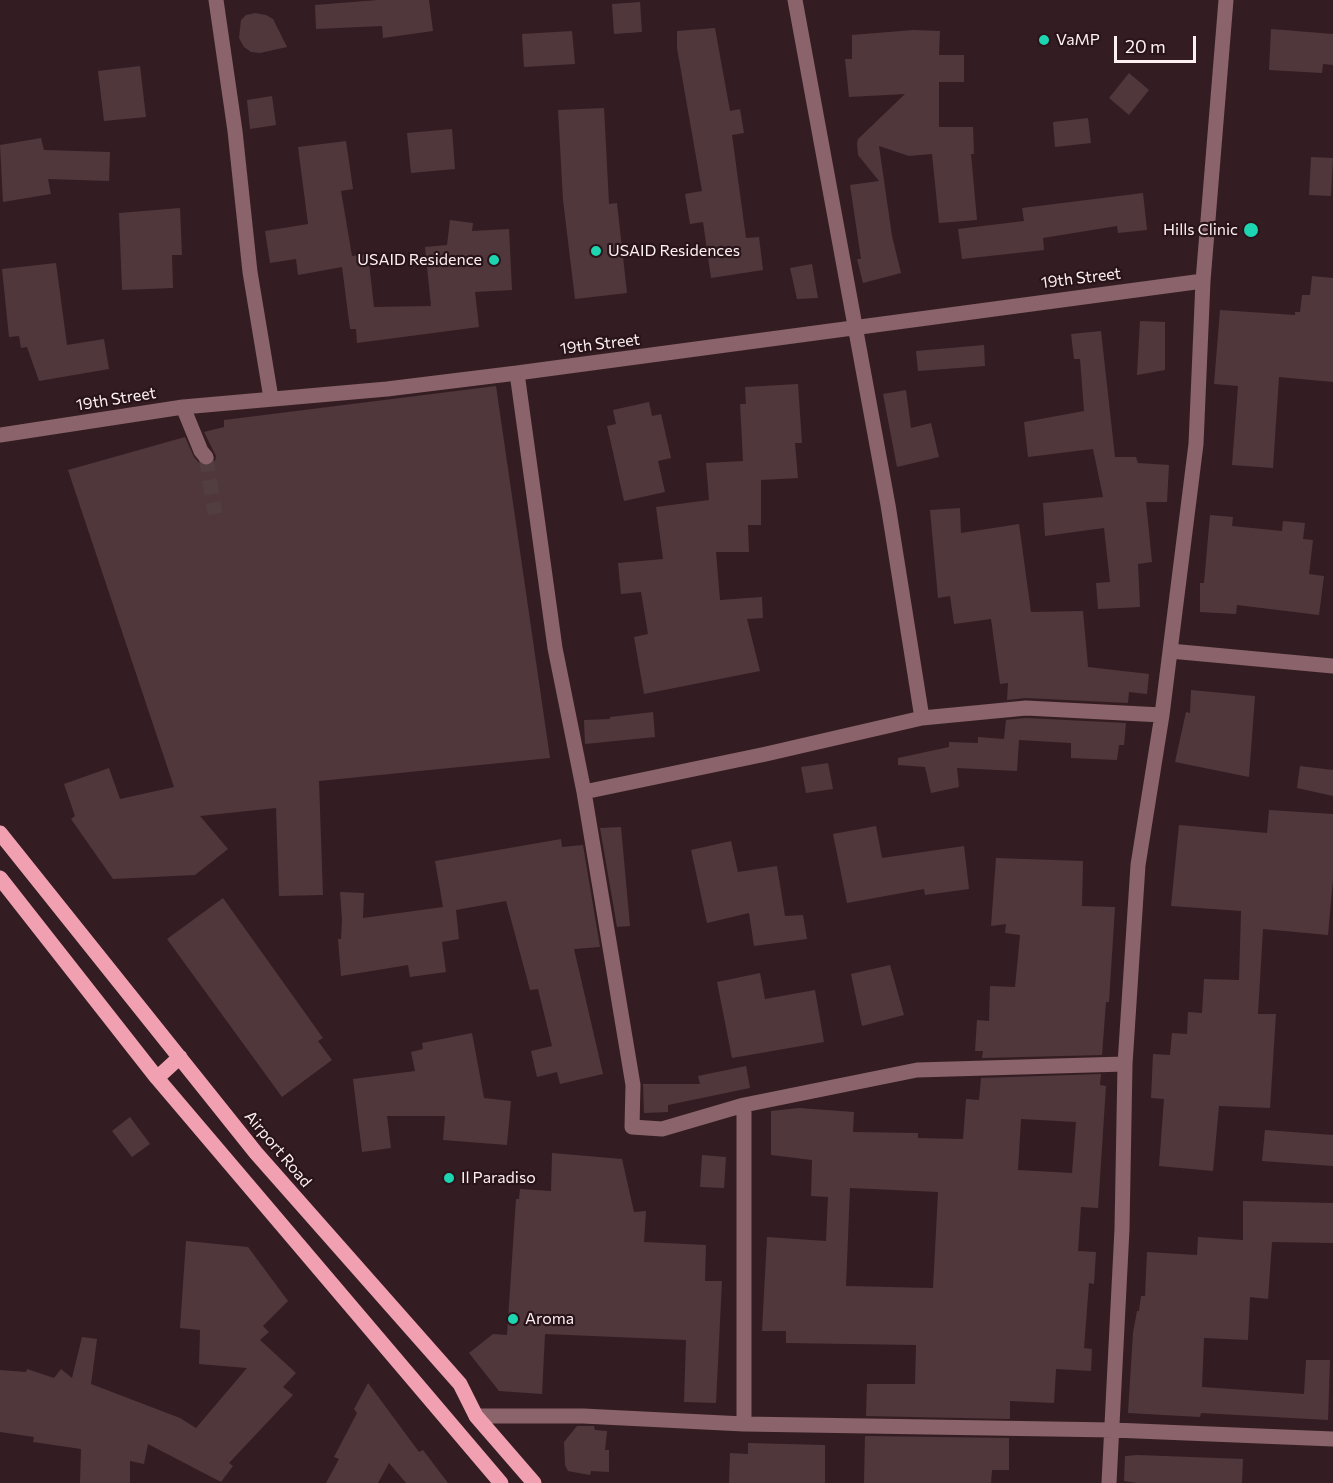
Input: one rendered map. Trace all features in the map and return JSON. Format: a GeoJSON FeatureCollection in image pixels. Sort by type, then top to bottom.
{"type":"FeatureCollection","features":[{"type":"Feature","properties":{"kind":"main road","name":"Airport Road"},"geometry":{"type":"LineString","coordinates":[[0,833],[256,1153],[460,1384],[476,1416],[534,1483]]}},
{"type":"Feature","properties":{"kind":"main road"},"geometry":{"type":"LineString","coordinates":[[0,878],[157,1078],[501,1483]]}},
{"type":"Feature","properties":{"kind":"main road"},"geometry":{"type":"LineString","coordinates":[[157,1078],[180,1057]]}},
{"type":"Feature","properties":{"kind":"street"},"geometry":{"type":"LineString","coordinates":[[216,0],[235,131],[250,272],[271,398]]}},
{"type":"Feature","properties":{"kind":"street"},"geometry":{"type":"LineString","coordinates":[[795,0],[856,326],[922,718]]}},
{"type":"Feature","properties":{"kind":"street"},"geometry":{"type":"LineString","coordinates":[[1109,1483],[1113,1430],[1125,1064],[1138,865],[1162,715],[1196,444],[1203,281],[1226,0]]}},
{"type":"Feature","properties":{"kind":"street","name":"19th Street"},"geometry":{"type":"LineString","coordinates":[[0,435],[183,407],[517,373],[1203,281]]}},
{"type":"Feature","properties":{"kind":"street"},"geometry":{"type":"LineString","coordinates":[[517,373],[555,648],[584,792],[633,1085],[632,1127],[662,1129],[744,1105],[917,1070],[1125,1064]]}},
{"type":"Feature","properties":{"kind":"street"},"geometry":{"type":"LineString","coordinates":[[183,407],[201,451],[206,457]]}},
{"type":"Feature","properties":{"kind":"street"},"geometry":{"type":"LineString","coordinates":[[1170,651],[1333,666]]}},
{"type":"Feature","properties":{"kind":"street"},"geometry":{"type":"LineString","coordinates":[[584,792],[766,754],[922,718],[1026,708],[1162,715]]}},
{"type":"Feature","properties":{"kind":"street"},"geometry":{"type":"LineString","coordinates":[[744,1105],[744,1424]]}},
{"type":"Feature","properties":{"kind":"street"},"geometry":{"type":"LineString","coordinates":[[476,1416],[583,1416],[744,1424],[1113,1430],[1333,1439]]}},
{"type":"Feature","properties":{"kind":"building"},"geometry":{"type":"Polygon","coordinates":[[[378,0],[429,0],[433,31],[383,38],[382,26],[316,29],[315,5],[378,0]]]}},
{"type":"Feature","properties":{"kind":"building"},"geometry":{"type":"Polygon","coordinates":[[[640,2],[642,32],[614,34],[612,4],[640,2]]]}},
{"type":"Feature","properties":{"kind":"building"},"geometry":{"type":"Polygon","coordinates":[[[255,13],[273,19],[287,47],[260,53],[251,52],[244,47],[239,38],[241,20],[246,15],[255,13]]]}},
{"type":"Feature","properties":{"kind":"building"},"geometry":{"type":"Polygon","coordinates":[[[715,28],[730,111],[740,109],[744,133],[732,135],[746,238],[759,237],[763,270],[711,278],[703,222],[690,224],[685,194],[702,191],[677,48],[677,31],[715,28]]]}},
{"type":"Feature","properties":{"kind":"building"},"geometry":{"type":"Polygon","coordinates":[[[1271,29],[1333,34],[1333,65],[1323,64],[1322,73],[1269,70],[1271,29]]]}},
{"type":"Feature","properties":{"kind":"building"},"geometry":{"type":"Polygon","coordinates":[[[913,30],[940,31],[939,55],[964,55],[964,82],[939,82],[939,127],[973,127],[974,154],[971,154],[977,220],[939,223],[932,154],[909,156],[879,146],[892,236],[901,273],[863,283],[857,259],[861,259],[850,185],[879,181],[858,155],[858,139],[905,94],[849,97],[845,59],[852,59],[852,35],[913,30]]]}},
{"type":"Feature","properties":{"kind":"building"},"geometry":{"type":"Polygon","coordinates":[[[572,31],[575,64],[524,67],[522,34],[572,31]]]}},
{"type":"Feature","properties":{"kind":"building"},"geometry":{"type":"Polygon","coordinates":[[[140,66],[146,117],[104,121],[98,71],[140,66]]]}},
{"type":"Feature","properties":{"kind":"building"},"geometry":{"type":"Polygon","coordinates":[[[1129,73],[1149,90],[1129,115],[1109,98],[1129,73]]]}},
{"type":"Feature","properties":{"kind":"building"},"geometry":{"type":"Polygon","coordinates":[[[272,96],[276,125],[250,129],[247,100],[272,96]]]}},
{"type":"Feature","properties":{"kind":"building"},"geometry":{"type":"Polygon","coordinates":[[[604,108],[609,204],[617,203],[627,293],[575,299],[563,200],[558,110],[604,108]]]}},
{"type":"Feature","properties":{"kind":"building"},"geometry":{"type":"Polygon","coordinates":[[[1088,118],[1091,143],[1055,147],[1053,122],[1088,118]]]}},
{"type":"Feature","properties":{"kind":"building"},"geometry":{"type":"Polygon","coordinates":[[[452,129],[455,169],[411,173],[407,133],[452,129]]]}},
{"type":"Feature","properties":{"kind":"building"},"geometry":{"type":"Polygon","coordinates":[[[41,138],[44,150],[110,152],[109,181],[48,179],[51,194],[3,202],[0,145],[41,138]]]}},
{"type":"Feature","properties":{"kind":"building"},"geometry":{"type":"Polygon","coordinates":[[[346,141],[353,189],[341,191],[352,256],[368,254],[374,307],[431,306],[425,247],[447,245],[450,220],[473,223],[472,231],[509,229],[512,290],[475,292],[479,327],[357,343],[356,329],[350,329],[342,267],[298,275],[296,259],[270,263],[265,231],[308,224],[298,147],[346,141]]]}},
{"type":"Feature","properties":{"kind":"building"},"geometry":{"type":"Polygon","coordinates":[[[1311,157],[1333,158],[1331,196],[1309,195],[1311,157]]]}},
{"type":"Feature","properties":{"kind":"building"},"geometry":{"type":"Polygon","coordinates":[[[1143,193],[1147,230],[1118,233],[1117,226],[1043,238],[1044,250],[962,259],[958,229],[1024,221],[1022,208],[1143,193]]]}},
{"type":"Feature","properties":{"kind":"building"},"geometry":{"type":"Polygon","coordinates":[[[180,208],[182,255],[172,255],[173,288],[122,290],[119,213],[180,208]]]}},
{"type":"Feature","properties":{"kind":"building"},"geometry":{"type":"Polygon","coordinates":[[[56,263],[67,345],[104,339],[109,369],[39,381],[27,347],[21,348],[19,336],[9,337],[2,269],[56,263]]]}},
{"type":"Feature","properties":{"kind":"building"},"geometry":{"type":"Polygon","coordinates":[[[812,264],[818,298],[797,299],[790,268],[812,264]]]}},
{"type":"Feature","properties":{"kind":"building"},"geometry":{"type":"Polygon","coordinates":[[[1312,276],[1333,278],[1333,382],[1279,377],[1273,468],[1232,465],[1238,386],[1214,384],[1220,310],[1295,315],[1295,312],[1300,312],[1302,295],[1310,295],[1312,276]]]}},
{"type":"Feature","properties":{"kind":"building"},"geometry":{"type":"Polygon","coordinates":[[[1140,321],[1165,322],[1165,370],[1137,375],[1140,321]]]}},
{"type":"Feature","properties":{"kind":"building"},"geometry":{"type":"Polygon","coordinates":[[[1101,331],[1115,457],[1136,457],[1138,463],[1169,465],[1167,502],[1146,502],[1152,562],[1138,564],[1140,607],[1098,609],[1096,583],[1110,582],[1104,528],[1045,536],[1043,503],[1103,497],[1093,449],[1028,457],[1024,422],[1084,411],[1080,359],[1074,359],[1071,334],[1101,331]]]}},
{"type":"Feature","properties":{"kind":"building"},"geometry":{"type":"Polygon","coordinates":[[[984,345],[985,366],[918,371],[916,351],[984,345]]]}},
{"type":"Feature","properties":{"kind":"building"},"geometry":{"type":"Polygon","coordinates":[[[798,384],[802,443],[795,443],[798,478],[761,480],[761,525],[748,525],[749,552],[716,552],[720,600],[762,597],[763,618],[747,619],[760,671],[644,694],[634,637],[648,634],[641,592],[621,594],[618,563],[663,559],[656,507],[709,500],[706,463],[743,461],[740,404],[746,404],[745,387],[798,384]]]}},
{"type":"Feature","properties":{"kind":"building"},"geometry":{"type":"Polygon","coordinates":[[[496,386],[550,758],[319,781],[323,895],[279,896],[276,808],[200,816],[228,849],[195,875],[113,879],[71,819],[75,816],[64,784],[109,768],[120,799],[174,787],[68,470],[185,437],[194,457],[202,466],[208,466],[215,461],[216,456],[204,432],[224,427],[224,420],[496,386]]]}},
{"type":"Feature","properties":{"kind":"building"},"geometry":{"type":"Polygon","coordinates":[[[906,390],[911,428],[931,423],[939,457],[897,467],[883,394],[906,390]]]}},
{"type":"Feature","properties":{"kind":"building"},"geometry":{"type":"Polygon","coordinates":[[[649,402],[652,416],[661,414],[671,458],[658,461],[665,492],[624,501],[607,426],[616,424],[613,410],[649,402]]]}},
{"type":"Feature","properties":{"kind":"building"},"geometry":{"type":"Polygon","coordinates":[[[960,508],[961,533],[1019,524],[1031,612],[1083,611],[1088,667],[1149,674],[1147,694],[1129,692],[1128,703],[1026,698],[1007,700],[1008,683],[1000,684],[991,619],[954,624],[950,596],[938,598],[930,510],[960,508]]]}},
{"type":"Feature","properties":{"kind":"building"},"geometry":{"type":"Polygon","coordinates":[[[1210,515],[1233,517],[1232,526],[1282,531],[1283,521],[1305,523],[1303,539],[1313,540],[1309,574],[1324,576],[1319,615],[1237,605],[1236,614],[1200,612],[1200,583],[1204,583],[1210,515]]]}},
{"type":"Feature","properties":{"kind":"building"},"geometry":{"type":"Polygon","coordinates":[[[1191,690],[1255,696],[1249,777],[1175,762],[1186,712],[1190,713],[1191,690]]]}},
{"type":"Feature","properties":{"kind":"building"},"geometry":{"type":"Polygon","coordinates":[[[653,712],[655,737],[585,744],[584,720],[610,719],[610,717],[653,712]]]}},
{"type":"Feature","properties":{"kind":"building"},"geometry":{"type":"Polygon","coordinates":[[[1026,718],[1126,723],[1124,745],[1119,745],[1117,760],[1071,758],[1071,743],[1019,740],[1017,771],[957,768],[959,787],[931,793],[925,767],[898,765],[898,758],[949,747],[949,742],[978,743],[978,737],[1004,739],[1006,720],[1026,718]]]}},
{"type":"Feature","properties":{"kind":"building"},"geometry":{"type":"Polygon","coordinates":[[[828,763],[833,789],[806,793],[801,767],[828,763]]]}},
{"type":"Feature","properties":{"kind":"building"},"geometry":{"type":"Polygon","coordinates":[[[1300,766],[1333,770],[1333,796],[1297,788],[1300,766]]]}},
{"type":"Feature","properties":{"kind":"building"},"geometry":{"type":"Polygon","coordinates":[[[1269,810],[1333,814],[1333,879],[1328,935],[1263,929],[1258,1014],[1276,1014],[1270,1108],[1219,1106],[1213,1171],[1159,1166],[1164,1099],[1151,1098],[1153,1054],[1170,1055],[1172,1033],[1187,1034],[1188,1012],[1202,1013],[1204,979],[1239,980],[1241,911],[1171,906],[1179,825],[1267,833],[1269,810]]]}},
{"type":"Feature","properties":{"kind":"building"},"geometry":{"type":"Polygon","coordinates":[[[876,826],[882,858],[964,846],[969,889],[925,895],[924,889],[847,903],[833,834],[876,826]]]}},
{"type":"Feature","properties":{"kind":"building"},"geometry":{"type":"Polygon","coordinates":[[[621,827],[630,926],[617,927],[600,828],[621,827]]]}},
{"type":"Feature","properties":{"kind":"building"},"geometry":{"type":"Polygon","coordinates":[[[561,839],[562,847],[583,845],[600,947],[574,949],[603,1074],[560,1084],[557,1072],[537,1077],[531,1051],[552,1046],[538,989],[530,990],[506,901],[456,910],[459,939],[442,942],[446,972],[410,977],[408,965],[341,976],[338,939],[341,939],[342,920],[340,892],[364,893],[363,918],[443,907],[435,861],[561,839]]]}},
{"type":"Feature","properties":{"kind":"building"},"geometry":{"type":"Polygon","coordinates":[[[731,841],[738,872],[777,866],[785,916],[803,915],[807,939],[754,946],[749,913],[707,923],[691,850],[731,841]]]}},
{"type":"Feature","properties":{"kind":"building"},"geometry":{"type":"Polygon","coordinates":[[[996,858],[1083,861],[1082,906],[1115,907],[1109,1002],[1106,1002],[1102,1055],[982,1058],[983,1051],[975,1051],[977,1020],[989,1021],[990,986],[1015,987],[1020,935],[1005,933],[1006,924],[991,926],[996,858]]]}},
{"type":"Feature","properties":{"kind":"building"},"geometry":{"type":"Polygon","coordinates":[[[223,898],[323,1038],[318,1041],[332,1060],[282,1097],[167,939],[223,898]]]}},
{"type":"Feature","properties":{"kind":"building"},"geometry":{"type":"Polygon","coordinates":[[[890,965],[904,1015],[862,1026],[851,974],[890,965]]]}},
{"type":"Feature","properties":{"kind":"building"},"geometry":{"type":"Polygon","coordinates":[[[760,973],[765,999],[815,990],[824,1042],[732,1058],[717,982],[760,973]]]}},
{"type":"Feature","properties":{"kind":"building"},"geometry":{"type":"Polygon","coordinates":[[[472,1033],[484,1098],[511,1101],[507,1145],[443,1140],[445,1116],[387,1116],[391,1148],[362,1152],[353,1079],[415,1071],[411,1052],[423,1049],[422,1043],[472,1033]]]}},
{"type":"Feature","properties":{"kind":"building"},"geometry":{"type":"Polygon","coordinates":[[[746,1066],[750,1088],[668,1105],[668,1112],[644,1113],[643,1084],[700,1084],[698,1076],[746,1066]]]}},
{"type":"Feature","properties":{"kind":"building"},"geometry":{"type":"Polygon","coordinates":[[[1101,1074],[1100,1085],[1106,1086],[1098,1208],[1081,1207],[1078,1251],[1096,1252],[1094,1284],[1089,1283],[1084,1348],[1092,1349],[1091,1371],[1056,1369],[1054,1403],[1010,1401],[1010,1419],[866,1416],[867,1384],[915,1384],[916,1345],[786,1343],[786,1331],[762,1331],[767,1237],[826,1241],[828,1197],[811,1196],[812,1160],[771,1155],[771,1111],[799,1108],[854,1112],[853,1132],[918,1133],[918,1138],[963,1139],[966,1099],[979,1100],[981,1078],[1101,1074]],[[1021,1119],[1018,1170],[1072,1173],[1076,1122],[1021,1119]],[[850,1188],[846,1286],[933,1288],[938,1192],[850,1188]]]}},
{"type":"Feature","properties":{"kind":"building"},"geometry":{"type":"Polygon","coordinates":[[[130,1117],[150,1144],[132,1157],[112,1131],[130,1117]]]}},
{"type":"Feature","properties":{"kind":"building"},"geometry":{"type":"Polygon","coordinates":[[[1265,1130],[1333,1135],[1333,1166],[1262,1161],[1265,1130]]]}},
{"type":"Feature","properties":{"kind":"building"},"geometry":{"type":"Polygon","coordinates":[[[552,1153],[622,1159],[634,1212],[646,1211],[644,1242],[706,1245],[705,1281],[722,1281],[716,1403],[684,1402],[686,1340],[545,1334],[542,1394],[499,1391],[469,1353],[493,1334],[507,1335],[516,1199],[519,1199],[520,1189],[551,1191],[552,1153]]]}},
{"type":"Feature","properties":{"kind":"building"},"geometry":{"type":"Polygon","coordinates":[[[702,1155],[726,1157],[724,1188],[700,1187],[702,1155]]]}},
{"type":"Feature","properties":{"kind":"building"},"geometry":{"type":"Polygon","coordinates":[[[1243,1201],[1333,1203],[1333,1243],[1272,1242],[1268,1299],[1250,1297],[1248,1340],[1204,1338],[1202,1387],[1304,1394],[1306,1360],[1330,1360],[1328,1420],[1201,1413],[1200,1417],[1128,1413],[1133,1333],[1141,1296],[1145,1296],[1147,1252],[1197,1255],[1198,1237],[1243,1240],[1243,1201]]]}},
{"type":"Feature","properties":{"kind":"building"},"geometry":{"type":"Polygon","coordinates":[[[186,1241],[248,1247],[288,1301],[263,1326],[269,1332],[260,1340],[296,1373],[283,1387],[293,1395],[229,1463],[233,1466],[221,1482],[148,1444],[144,1464],[130,1461],[130,1483],[80,1483],[81,1449],[33,1442],[34,1437],[0,1432],[0,1370],[26,1372],[27,1369],[54,1378],[61,1369],[72,1378],[82,1337],[97,1339],[91,1384],[180,1418],[196,1428],[247,1368],[199,1364],[200,1330],[180,1328],[186,1241]]]}},
{"type":"Feature","properties":{"kind":"building"},"geometry":{"type":"Polygon","coordinates":[[[368,1383],[419,1452],[423,1450],[448,1483],[406,1483],[389,1463],[378,1483],[326,1483],[339,1459],[334,1457],[357,1413],[354,1409],[368,1383]]]}},
{"type":"Feature","properties":{"kind":"building"},"geometry":{"type":"Polygon","coordinates":[[[577,1426],[594,1426],[595,1430],[607,1431],[605,1450],[609,1450],[609,1472],[591,1471],[590,1475],[568,1471],[565,1465],[564,1442],[577,1426]]]}},
{"type":"Feature","properties":{"kind":"building"},"geometry":{"type":"Polygon","coordinates":[[[865,1436],[1009,1438],[1009,1470],[992,1470],[991,1483],[864,1483],[865,1436]]]}},
{"type":"Feature","properties":{"kind":"building"},"geometry":{"type":"Polygon","coordinates":[[[748,1443],[825,1445],[825,1483],[729,1483],[730,1453],[748,1454],[748,1443]]]}},
{"type":"Feature","properties":{"kind":"building"},"geometry":{"type":"Polygon","coordinates":[[[1125,1456],[1243,1459],[1242,1483],[1124,1481],[1125,1456]]]}},
{"type":"Feature","properties":{"kind":"tunnel"},"geometry":{"type":"LineString","coordinates":[[206,457],[215,514]]}},
{"type":"Feature","properties":{"kind":"place","name":"VaMP"},"geometry":{"type":"Point","coordinates":[1044,40]}},
{"type":"Feature","properties":{"kind":"place","name":"Hills Clinic"},"geometry":{"type":"Point","coordinates":[1251,230]}},
{"type":"Feature","properties":{"kind":"place","name":"USAID Residences"},"geometry":{"type":"Point","coordinates":[596,251]}},
{"type":"Feature","properties":{"kind":"place","name":"USAID Residence"},"geometry":{"type":"Point","coordinates":[494,260]}},
{"type":"Feature","properties":{"kind":"place","name":"Il Paradiso"},"geometry":{"type":"Point","coordinates":[449,1178]}},
{"type":"Feature","properties":{"kind":"place","name":"Aroma"},"geometry":{"type":"Point","coordinates":[513,1319]}}]}
